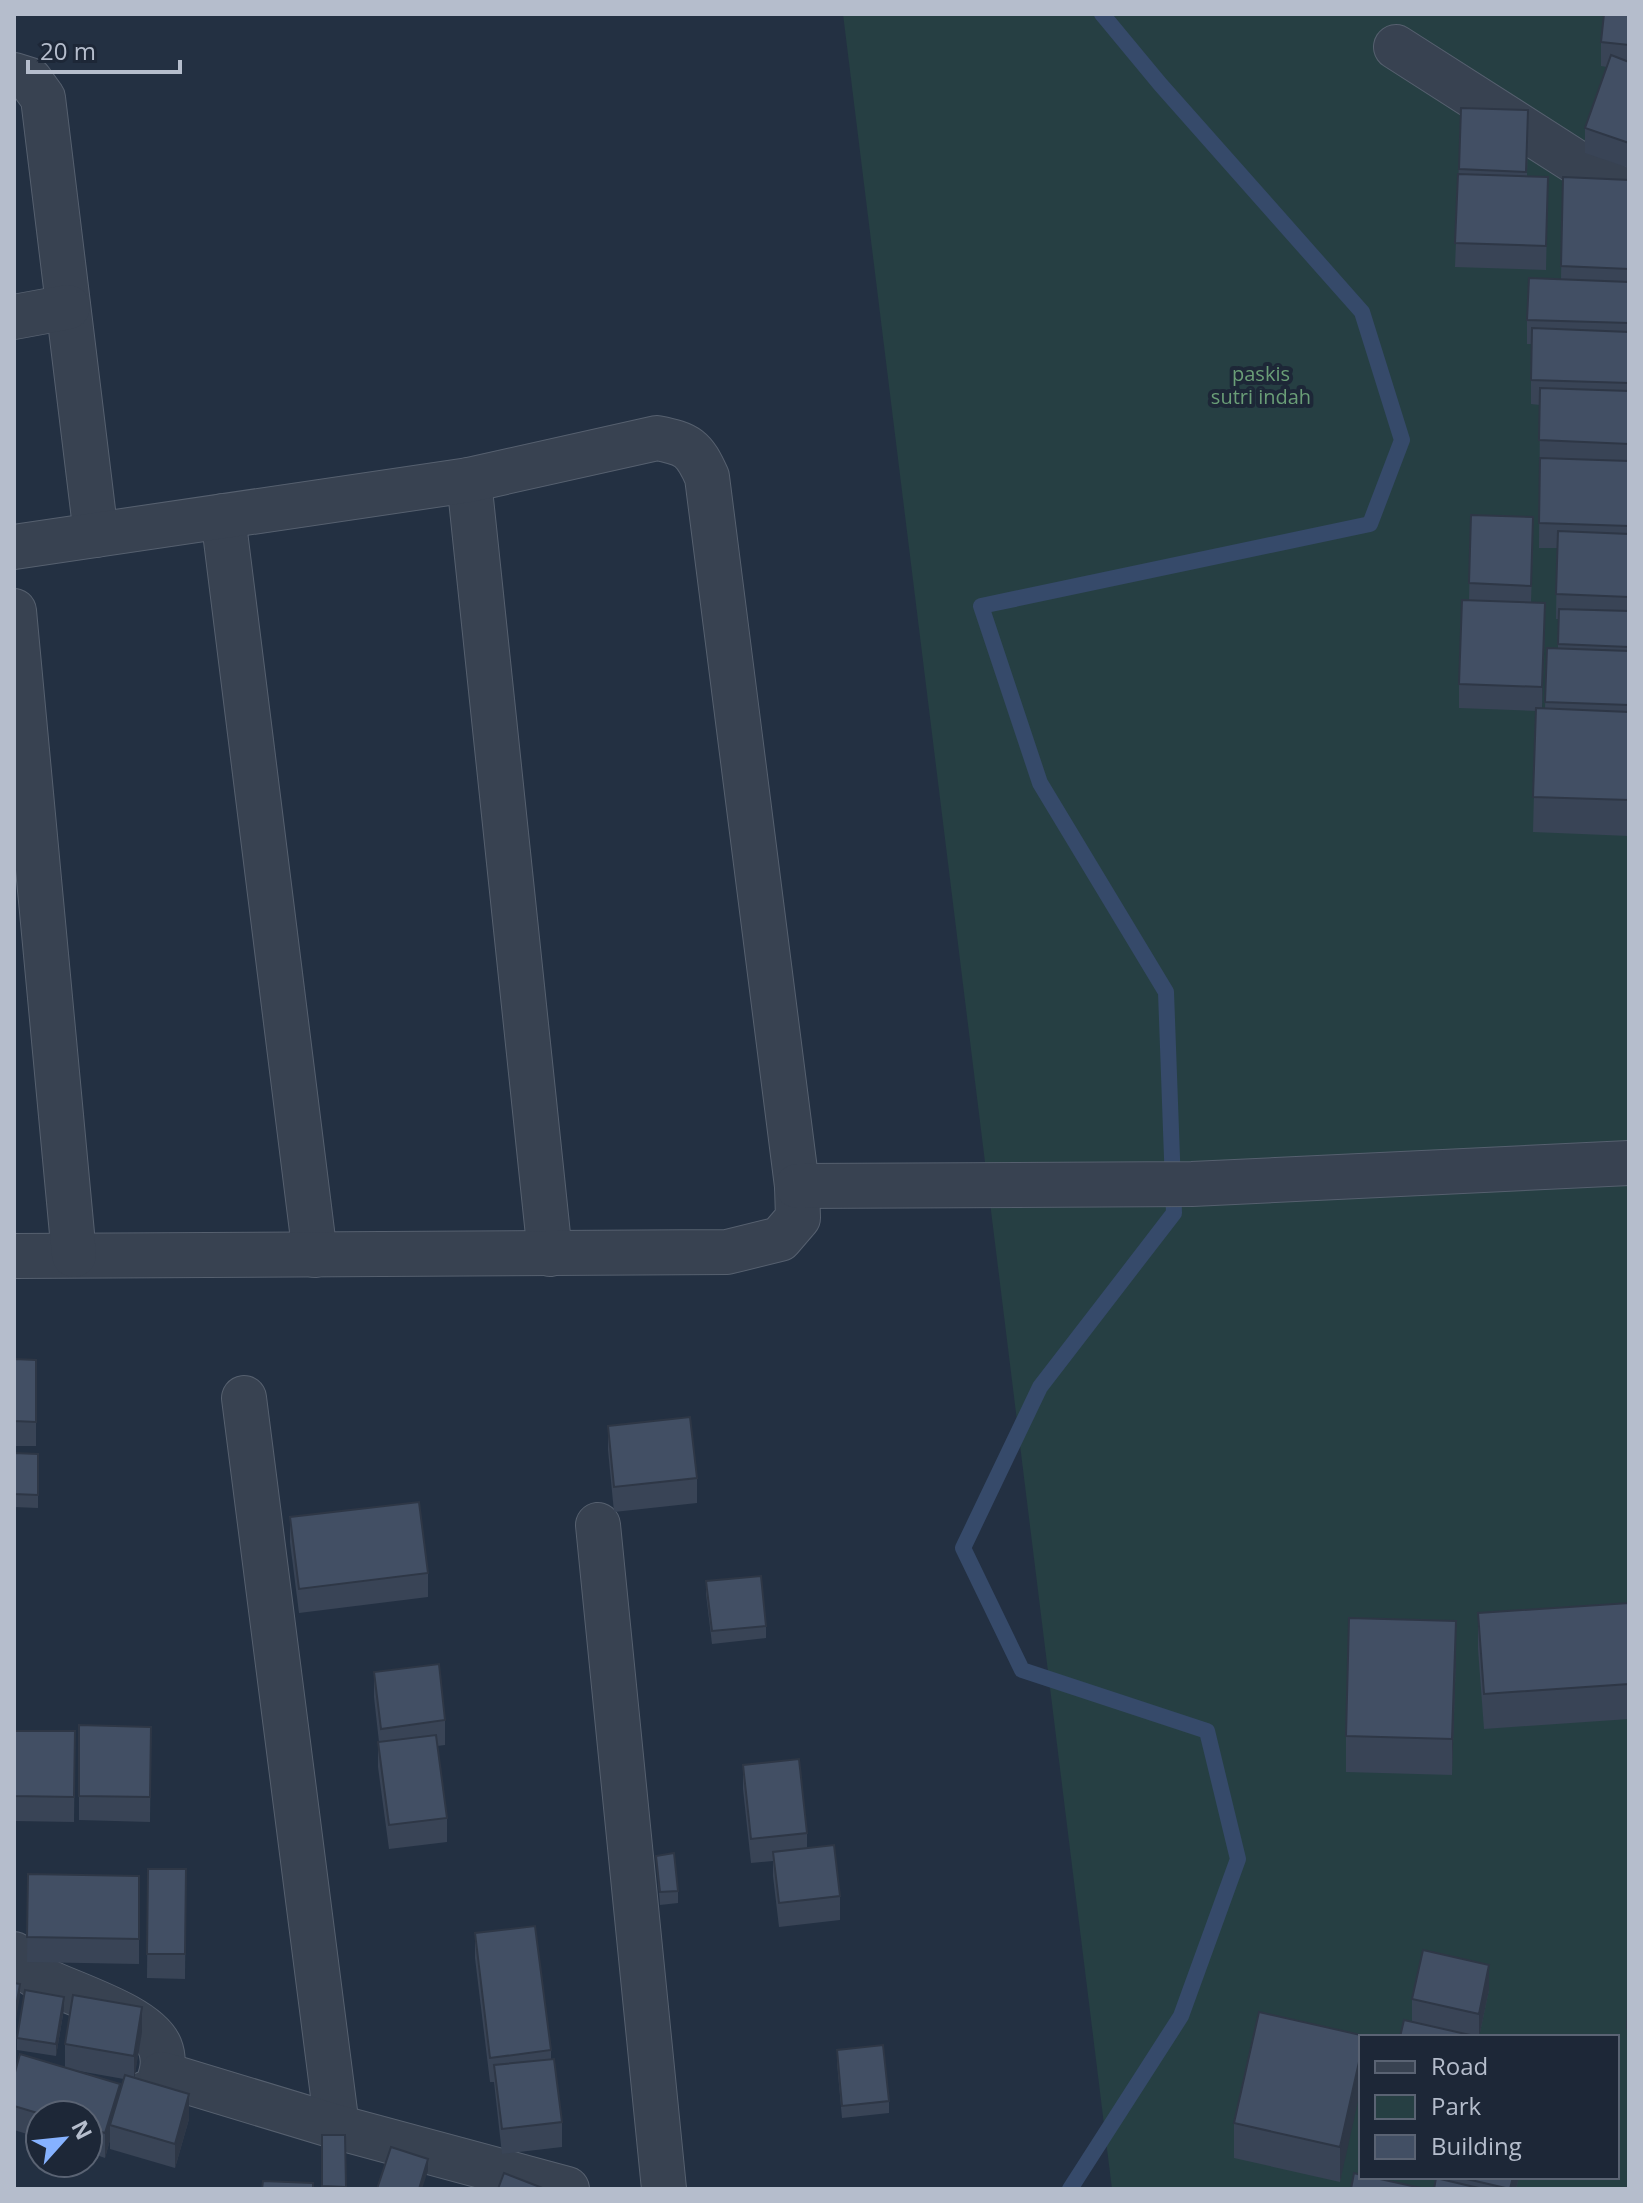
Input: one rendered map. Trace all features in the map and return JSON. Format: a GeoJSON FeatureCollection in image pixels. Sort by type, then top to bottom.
{"type":"FeatureCollection","features":[{"type":"Feature","properties":{"kind":"street"},"geometry":{"type":"LineString","coordinates":[[1396,47],[1629,193]]}},
{"type":"Feature","properties":{"kind":"street"},"geometry":{"type":"LineString","coordinates":[[14,75],[30,80],[43,98],[96,535]]}},
{"type":"Feature","properties":{"kind":"street"},"geometry":{"type":"LineString","coordinates":[[14,317],[68,307]]}},
{"type":"Feature","properties":{"kind":"street"},"geometry":{"type":"LineString","coordinates":[[14,547],[469,480],[657,438],[682,443],[697,455],[707,477],[797,1186],[798,1218],[780,1239],[727,1252],[14,1256]]}},
{"type":"Feature","properties":{"kind":"street"},"geometry":{"type":"LineString","coordinates":[[469,480],[550,1254]]}},
{"type":"Feature","properties":{"kind":"street"},"geometry":{"type":"LineString","coordinates":[[223,516],[315,1255]]}},
{"type":"Feature","properties":{"kind":"street"},"geometry":{"type":"LineString","coordinates":[[14,611],[74,1255]]}},
{"type":"Feature","properties":{"kind":"street"},"geometry":{"type":"LineString","coordinates":[[797,1186],[1192,1184],[1629,1163]]}},
{"type":"Feature","properties":{"kind":"street"},"geometry":{"type":"LineString","coordinates":[[244,1398],[337,2127]]}},
{"type":"Feature","properties":{"kind":"street"},"geometry":{"type":"LineString","coordinates":[[598,1525],[664,2189]]}},
{"type":"Feature","properties":{"kind":"street"},"geometry":{"type":"LineString","coordinates":[[14,1954],[33,1975],[132,2019],[160,2044],[162,2074],[156,2090],[150,2093],[106,2087]]}},
{"type":"Feature","properties":{"kind":"street"},"geometry":{"type":"LineString","coordinates":[[162,2074],[337,2127],[567,2189]]}},
{"type":"Feature","properties":{"kind":"green space","name":"paskis sutri indah"},"geometry":{"type":"Polygon","coordinates":[[[843,14],[1629,14],[1629,2189],[1112,2189],[843,14]]]}},
{"type":"Feature","properties":{"kind":"building"},"geometry":{"type":"Polygon","coordinates":[[[1604,14],[1629,14],[1629,45],[1601,42],[1604,14]]]}},
{"type":"Feature","properties":{"kind":"building"},"geometry":{"type":"Polygon","coordinates":[[[1611,55],[1629,62],[1629,143],[1585,128],[1611,55]]]}},
{"type":"Feature","properties":{"kind":"building"},"geometry":{"type":"Polygon","coordinates":[[[1461,108],[1528,110],[1526,172],[1459,169],[1461,108]]]}},
{"type":"Feature","properties":{"kind":"building"},"geometry":{"type":"Polygon","coordinates":[[[1458,174],[1548,177],[1546,246],[1455,243],[1458,174]]]}},
{"type":"Feature","properties":{"kind":"building"},"geometry":{"type":"Polygon","coordinates":[[[1563,177],[1629,180],[1629,269],[1561,266],[1563,177]]]}},
{"type":"Feature","properties":{"kind":"building"},"geometry":{"type":"Polygon","coordinates":[[[1529,278],[1629,282],[1629,323],[1527,320],[1529,278]]]}},
{"type":"Feature","properties":{"kind":"building"},"geometry":{"type":"Polygon","coordinates":[[[1532,328],[1629,332],[1629,383],[1531,380],[1532,328]]]}},
{"type":"Feature","properties":{"kind":"building"},"geometry":{"type":"Polygon","coordinates":[[[1540,388],[1629,391],[1629,444],[1539,440],[1540,388]]]}},
{"type":"Feature","properties":{"kind":"building"},"geometry":{"type":"Polygon","coordinates":[[[1540,458],[1629,461],[1629,526],[1539,523],[1540,458]]]}},
{"type":"Feature","properties":{"kind":"building"},"geometry":{"type":"Polygon","coordinates":[[[1471,515],[1533,517],[1531,586],[1469,583],[1471,515]]]}},
{"type":"Feature","properties":{"kind":"building"},"geometry":{"type":"Polygon","coordinates":[[[1558,531],[1629,534],[1629,597],[1556,594],[1558,531]]]}},
{"type":"Feature","properties":{"kind":"building"},"geometry":{"type":"Polygon","coordinates":[[[1462,600],[1545,603],[1542,687],[1459,684],[1462,600]]]}},
{"type":"Feature","properties":{"kind":"building"},"geometry":{"type":"Polygon","coordinates":[[[1559,609],[1629,611],[1629,647],[1558,644],[1559,609]]]}},
{"type":"Feature","properties":{"kind":"building"},"geometry":{"type":"Polygon","coordinates":[[[1547,648],[1629,651],[1629,705],[1545,702],[1547,648]]]}},
{"type":"Feature","properties":{"kind":"building"},"geometry":{"type":"Polygon","coordinates":[[[1536,708],[1629,712],[1629,800],[1533,797],[1536,708]]]}},
{"type":"Feature","properties":{"kind":"building"},"geometry":{"type":"Polygon","coordinates":[[[14,1359],[36,1360],[36,1422],[14,1421],[14,1359]]]}},
{"type":"Feature","properties":{"kind":"building"},"geometry":{"type":"Polygon","coordinates":[[[690,1417],[697,1478],[614,1487],[608,1426],[690,1417]]]}},
{"type":"Feature","properties":{"kind":"building"},"geometry":{"type":"Polygon","coordinates":[[[14,1453],[38,1454],[38,1495],[14,1494],[14,1453]]]}},
{"type":"Feature","properties":{"kind":"building"},"geometry":{"type":"Polygon","coordinates":[[[419,1502],[428,1573],[299,1589],[290,1517],[419,1502]]]}},
{"type":"Feature","properties":{"kind":"building"},"geometry":{"type":"Polygon","coordinates":[[[761,1576],[766,1626],[712,1631],[706,1581],[761,1576]]]}},
{"type":"Feature","properties":{"kind":"building"},"geometry":{"type":"Polygon","coordinates":[[[1629,1603],[1629,1684],[1484,1694],[1478,1613],[1629,1603]]]}},
{"type":"Feature","properties":{"kind":"building"},"geometry":{"type":"Polygon","coordinates":[[[1349,1618],[1456,1621],[1452,1739],[1346,1736],[1349,1618]]]}},
{"type":"Feature","properties":{"kind":"building"},"geometry":{"type":"Polygon","coordinates":[[[439,1664],[445,1720],[381,1729],[374,1672],[439,1664]]]}},
{"type":"Feature","properties":{"kind":"building"},"geometry":{"type":"Polygon","coordinates":[[[79,1725],[151,1727],[150,1797],[79,1796],[79,1725]]]}},
{"type":"Feature","properties":{"kind":"building"},"geometry":{"type":"Polygon","coordinates":[[[14,1731],[75,1731],[74,1797],[14,1796],[14,1731]]]}},
{"type":"Feature","properties":{"kind":"building"},"geometry":{"type":"Polygon","coordinates":[[[436,1735],[447,1818],[389,1825],[378,1742],[436,1735]]]}},
{"type":"Feature","properties":{"kind":"building"},"geometry":{"type":"Polygon","coordinates":[[[799,1759],[807,1833],[751,1839],[743,1765],[799,1759]]]}},
{"type":"Feature","properties":{"kind":"building"},"geometry":{"type":"Polygon","coordinates":[[[834,1845],[840,1896],[779,1903],[773,1852],[834,1845]]]}},
{"type":"Feature","properties":{"kind":"building"},"geometry":{"type":"Polygon","coordinates":[[[674,1853],[678,1891],[660,1892],[656,1856],[674,1853]]]}},
{"type":"Feature","properties":{"kind":"building"},"geometry":{"type":"Polygon","coordinates":[[[148,1869],[186,1869],[185,1954],[147,1954],[148,1869]]]}},
{"type":"Feature","properties":{"kind":"building"},"geometry":{"type":"Polygon","coordinates":[[[28,1874],[139,1876],[139,1939],[27,1937],[28,1874]]]}},
{"type":"Feature","properties":{"kind":"building"},"geometry":{"type":"Polygon","coordinates":[[[535,1926],[551,2050],[490,2058],[475,1933],[535,1926]]]}},
{"type":"Feature","properties":{"kind":"building"},"geometry":{"type":"Polygon","coordinates":[[[1423,1950],[1489,1965],[1479,2014],[1412,1999],[1423,1950]]]}},
{"type":"Feature","properties":{"kind":"building"},"geometry":{"type":"Polygon","coordinates":[[[14,1983],[20,1984],[14,2018],[14,1983]]]}},
{"type":"Feature","properties":{"kind":"building"},"geometry":{"type":"Polygon","coordinates":[[[25,1990],[64,1997],[56,2044],[17,2038],[25,1990]]]}},
{"type":"Feature","properties":{"kind":"building"},"geometry":{"type":"Polygon","coordinates":[[[73,1995],[142,2007],[134,2056],[65,2044],[73,1995]]]}},
{"type":"Feature","properties":{"kind":"building"},"geometry":{"type":"Polygon","coordinates":[[[1259,2012],[1361,2035],[1359,2062],[1340,2147],[1234,2123],[1259,2012]]]}},
{"type":"Feature","properties":{"kind":"building"},"geometry":{"type":"Polygon","coordinates":[[[1404,2020],[1470,2035],[1400,2035],[1404,2020]]]}},
{"type":"Feature","properties":{"kind":"building"},"geometry":{"type":"Polygon","coordinates":[[[883,2045],[889,2101],[842,2106],[837,2050],[883,2045]]]}},
{"type":"Feature","properties":{"kind":"building"},"geometry":{"type":"Polygon","coordinates":[[[20,2054],[120,2084],[105,2133],[104,2099],[24,2099],[24,2109],[14,2106],[14,2076],[20,2054]]]}},
{"type":"Feature","properties":{"kind":"building"},"geometry":{"type":"Polygon","coordinates":[[[554,2059],[562,2122],[502,2129],[494,2065],[554,2059]]]}},
{"type":"Feature","properties":{"kind":"building"},"geometry":{"type":"Polygon","coordinates":[[[125,2075],[189,2094],[175,2144],[110,2125],[125,2075]]]}},
{"type":"Feature","properties":{"kind":"building"},"geometry":{"type":"Polygon","coordinates":[[[322,2135],[345,2135],[346,2187],[322,2186],[322,2135]]]}},
{"type":"Feature","properties":{"kind":"building"},"geometry":{"type":"Polygon","coordinates":[[[391,2147],[428,2159],[419,2189],[377,2189],[391,2147]]]}},
{"type":"Feature","properties":{"kind":"building"},"geometry":{"type":"Polygon","coordinates":[[[504,2173],[545,2189],[498,2189],[504,2173]]]}},
{"type":"Feature","properties":{"kind":"building"},"geometry":{"type":"Polygon","coordinates":[[[1354,2173],[1359,2174],[1359,2179],[1380,2179],[1421,2188],[1351,2189],[1354,2173]]]}},
{"type":"Feature","properties":{"kind":"building"},"geometry":{"type":"Polygon","coordinates":[[[1436,2179],[1440,2179],[1483,2189],[1434,2189],[1436,2179]]]}},
{"type":"Feature","properties":{"kind":"building"},"geometry":{"type":"Polygon","coordinates":[[[1467,2179],[1512,2179],[1510,2189],[1467,2179]]]}},
{"type":"Feature","properties":{"kind":"building"},"geometry":{"type":"Polygon","coordinates":[[[263,2181],[313,2183],[313,2189],[262,2189],[263,2181]]]}},
{"type":"Feature","properties":{"kind":"waterway"},"geometry":{"type":"LineString","coordinates":[[1070,2189],[1181,2016],[1238,1859],[1207,1731],[1022,1670],[963,1548],[1040,1387],[1174,1213],[1166,992],[1040,783],[981,606],[1370,524],[1402,440],[1362,312],[1102,14]]}}]}
